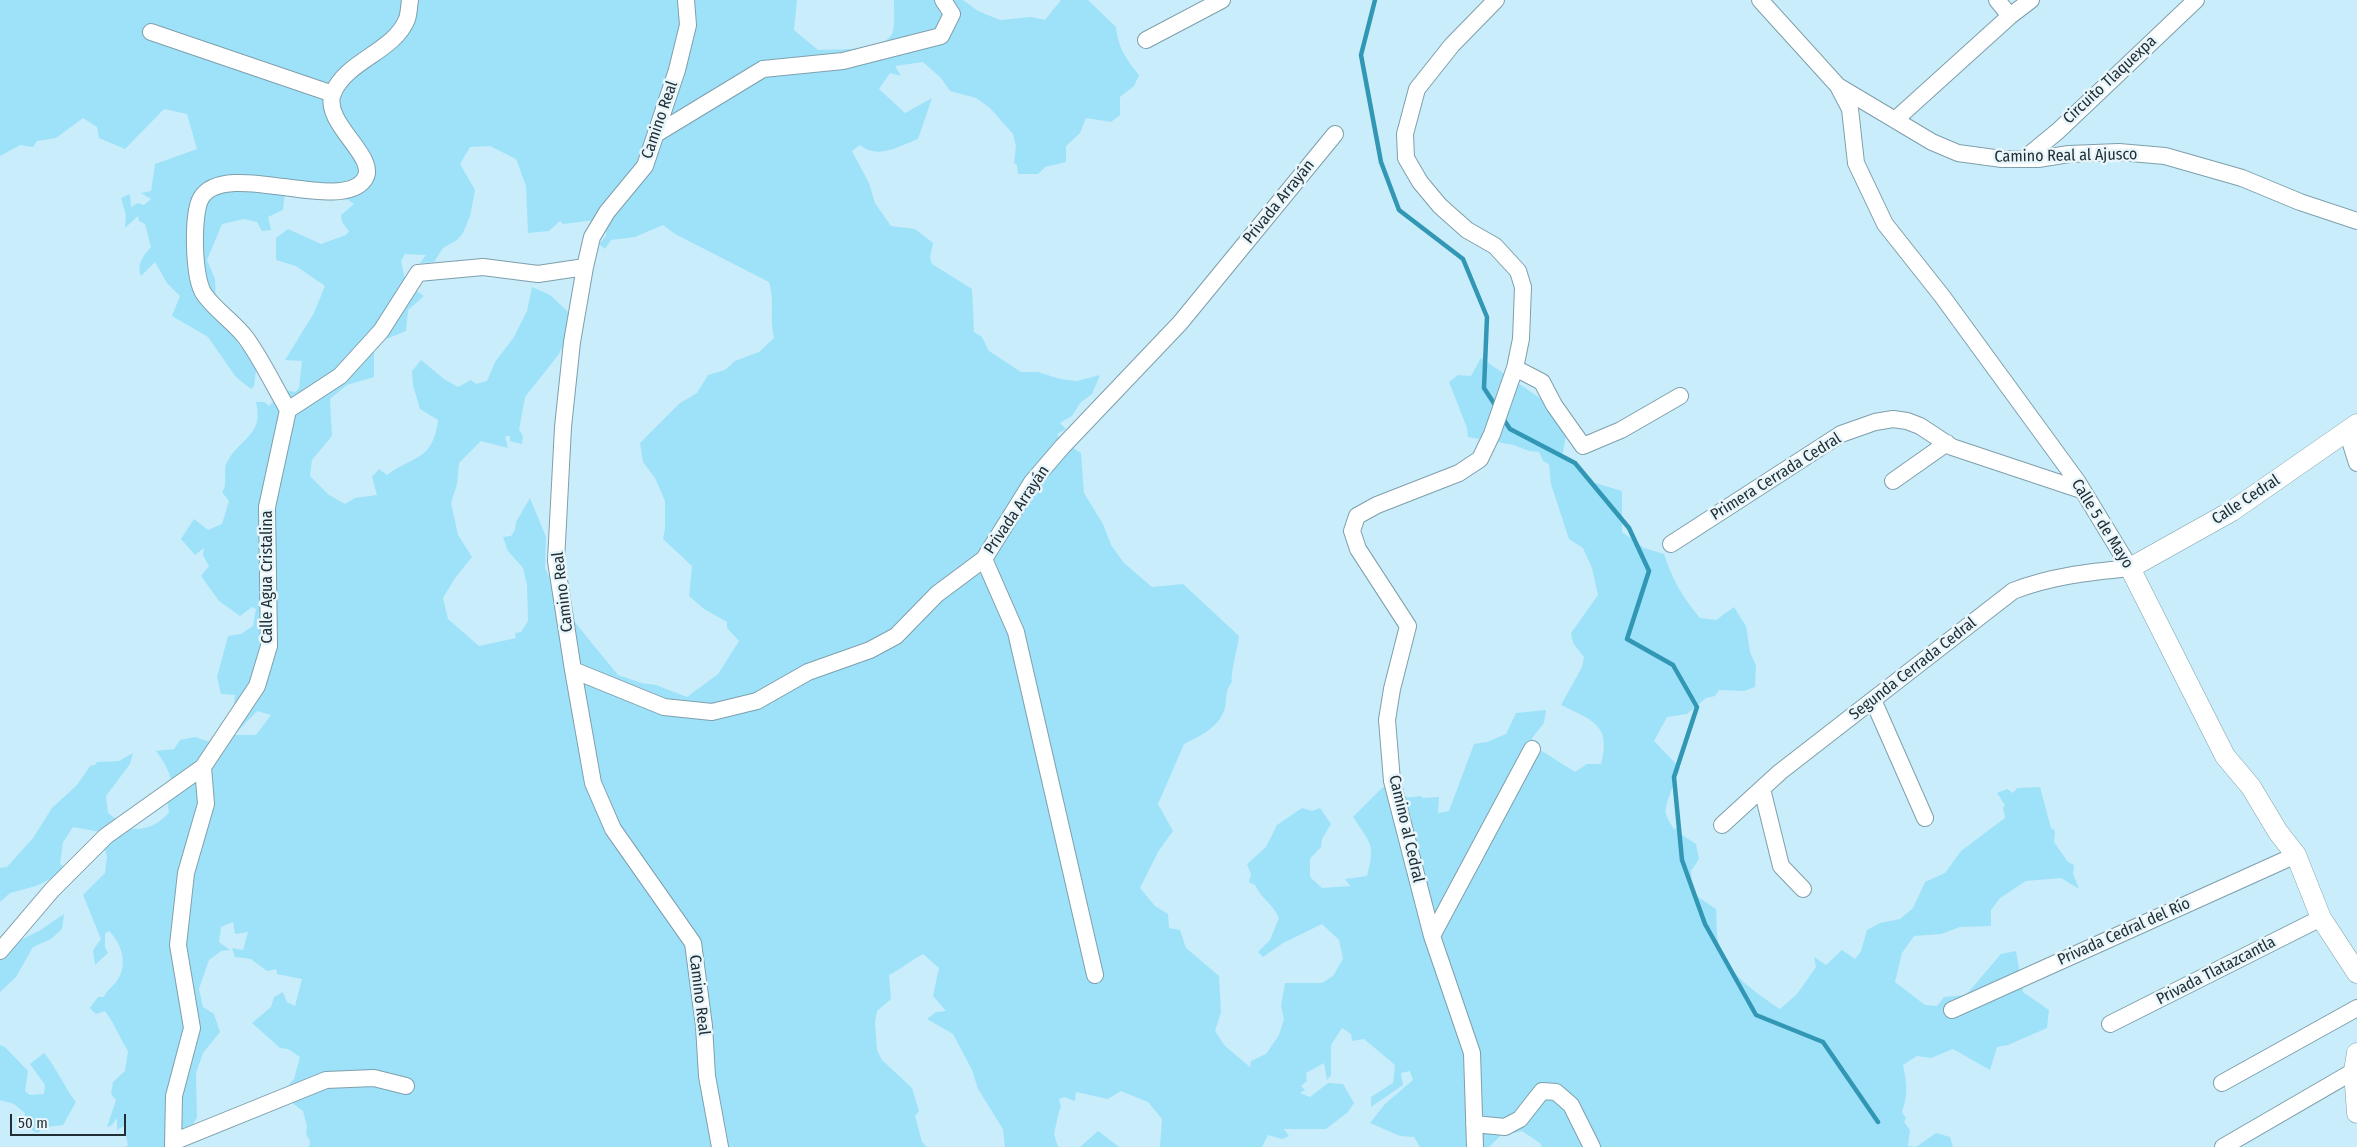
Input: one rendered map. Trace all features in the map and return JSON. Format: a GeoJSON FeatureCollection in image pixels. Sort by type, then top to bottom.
{"type":"FeatureCollection","features":[{"type":"Feature","properties":{"kind":"street"},"geometry":{"type":"LineString","coordinates":[[410,0],[407,19],[396,35],[344,78],[333,94],[332,108],[349,140],[366,161],[368,171],[364,180],[357,186],[344,190],[328,191],[233,182],[214,187],[202,197],[197,212],[196,268],[203,293],[245,337],[288,410],[340,376],[381,331],[418,273],[483,267],[538,274],[585,268]]}},
{"type":"Feature","properties":{"kind":"street","name":"Camino Real"},"geometry":{"type":"LineString","coordinates":[[686,0],[688,25],[677,70],[645,166],[607,212],[592,237],[572,342],[562,426],[556,561],[573,670],[594,783],[613,829],[692,943],[704,1026],[707,1076],[720,1147]]}},
{"type":"Feature","properties":{"kind":"street"},"geometry":{"type":"LineString","coordinates":[[656,134],[763,70],[844,61],[941,36],[952,14],[943,0]]}},
{"type":"Feature","properties":{"kind":"street"},"geometry":{"type":"LineString","coordinates":[[1146,40],[1222,0]]}},
{"type":"Feature","properties":{"kind":"street","name":"Camino al Cedral"},"geometry":{"type":"LineString","coordinates":[[1475,1147],[1472,1053],[1432,936],[1392,781],[1388,720],[1392,689],[1408,626],[1358,549],[1352,531],[1357,516],[1377,505],[1468,468],[1480,459],[1492,434],[1515,368],[1521,339],[1523,287],[1518,272],[1495,246],[1466,230],[1440,206],[1420,182],[1406,158],[1405,134],[1417,89],[1452,45],[1496,0]]}},
{"type":"Feature","properties":{"kind":"street","name":"Camino Real al Ajusco"},"geometry":{"type":"LineString","coordinates":[[1760,0],[1838,86],[1932,142],[1958,153],[2002,159],[2119,152],[2165,156],[2242,178],[2300,202],[2357,221]]}},
{"type":"Feature","properties":{"kind":"street"},"geometry":{"type":"LineString","coordinates":[[1997,0],[2010,16]]}},
{"type":"Feature","properties":{"kind":"street"},"geometry":{"type":"LineString","coordinates":[[1895,120],[2010,16],[2031,0]]}},
{"type":"Feature","properties":{"kind":"street","name":"Circuito Tlaquexpa"},"geometry":{"type":"LineString","coordinates":[[2024,159],[2058,130],[2196,0]]}},
{"type":"Feature","properties":{"kind":"street"},"geometry":{"type":"LineString","coordinates":[[151,32],[333,94]]}},
{"type":"Feature","properties":{"kind":"street","name":"Calle 5 de Mayo"},"geometry":{"type":"LineString","coordinates":[[1838,86],[1850,110],[1856,163],[1885,224],[1942,296],[2081,490],[2130,568],[2225,756],[2251,787],[2278,832],[2296,855],[2321,918],[2357,973]]}},
{"type":"Feature","properties":{"kind":"street","name":"Privada Arrayán"},"geometry":{"type":"LineString","coordinates":[[573,670],[664,707],[712,712],[757,701],[808,672],[870,650],[896,636],[937,594],[984,559],[1032,482],[1062,447],[1180,323],[1335,134]]}},
{"type":"Feature","properties":{"kind":"street"},"geometry":{"type":"LineString","coordinates":[[1515,368],[1542,382],[1554,405],[1583,446],[1621,430],[1680,396]]}},
{"type":"Feature","properties":{"kind":"street","name":"Calle Agua Cristalina"},"geometry":{"type":"LineString","coordinates":[[203,767],[257,686],[269,646],[267,507],[288,410]]}},
{"type":"Feature","properties":{"kind":"street","name":"Primera Cerrada Cedral"},"geometry":{"type":"LineString","coordinates":[[1671,544],[1841,434],[1875,422],[1893,419],[1907,421],[1920,426],[1952,447],[2081,490]]}},
{"type":"Feature","properties":{"kind":"street"},"geometry":{"type":"LineString","coordinates":[[2352,428],[2357,463]]}},
{"type":"Feature","properties":{"kind":"street","name":"Calle Cedral"},"geometry":{"type":"LineString","coordinates":[[2130,568],[2232,511],[2352,428]]}},
{"type":"Feature","properties":{"kind":"street"},"geometry":{"type":"LineString","coordinates":[[1892,481],[1947,443]]}},
{"type":"Feature","properties":{"kind":"street"},"geometry":{"type":"LineString","coordinates":[[984,559],[1016,632],[1095,976]]}},
{"type":"Feature","properties":{"kind":"street","name":"Segunda Cerrada Cedral"},"geometry":{"type":"LineString","coordinates":[[1722,825],[1762,789],[2013,591],[2037,582],[2060,577],[2130,568]]}},
{"type":"Feature","properties":{"kind":"street"},"geometry":{"type":"LineString","coordinates":[[1873,700],[1925,818]]}},
{"type":"Feature","properties":{"kind":"street"},"geometry":{"type":"LineString","coordinates":[[1432,936],[1532,749]]}},
{"type":"Feature","properties":{"kind":"street"},"geometry":{"type":"LineString","coordinates":[[2,942],[106,836],[203,767]]}},
{"type":"Feature","properties":{"kind":"street"},"geometry":{"type":"LineString","coordinates":[[203,767],[206,804],[186,873],[178,944],[192,1028],[174,1096],[173,1145],[326,1080],[374,1078],[406,1086]]}},
{"type":"Feature","properties":{"kind":"street"},"geometry":{"type":"LineString","coordinates":[[1762,789],[1781,866],[1802,890]]}},
{"type":"Feature","properties":{"kind":"street","name":"Privada Cedral del Río"},"geometry":{"type":"LineString","coordinates":[[1952,1010],[2296,855]]}},
{"type":"Feature","properties":{"kind":"street","name":"Privada Tlatazcantla"},"geometry":{"type":"LineString","coordinates":[[2110,1024],[2321,918]]}},
{"type":"Feature","properties":{"kind":"street"},"geometry":{"type":"LineString","coordinates":[[2222,1083],[2357,1008]]}},
{"type":"Feature","properties":{"kind":"street"},"geometry":{"type":"LineString","coordinates":[[2355,1062],[2357,1113]]}},
{"type":"Feature","properties":{"kind":"street"},"geometry":{"type":"LineString","coordinates":[[2223,1147],[2355,1062]]}},
{"type":"Feature","properties":{"kind":"street"},"geometry":{"type":"LineString","coordinates":[[1474,1124],[1506,1127],[1520,1120],[1542,1091],[1556,1092],[1570,1104],[1592,1147]]}},
{"type":"Feature","properties":{"kind":"shaded area"},"geometry":{"type":"Polygon","coordinates":[[[0,0],[797,0],[794,30],[818,50],[860,48],[882,43],[889,38],[893,31],[894,0],[963,0],[978,11],[1000,20],[1031,17],[1045,20],[1061,0],[1088,0],[1116,27],[1123,53],[1139,75],[1134,86],[1120,97],[1120,115],[1111,122],[1086,118],[1080,133],[1066,146],[1066,162],[1045,167],[1038,174],[1018,174],[1017,165],[1014,163],[1016,146],[1013,134],[990,108],[976,98],[950,91],[941,78],[923,62],[895,66],[901,76],[890,73],[879,89],[905,113],[932,98],[918,139],[881,152],[867,149],[860,145],[852,151],[869,183],[875,203],[891,226],[915,229],[933,243],[930,258],[932,264],[972,289],[974,332],[982,337],[989,351],[1021,372],[1038,372],[1060,379],[1077,381],[1100,375],[1092,394],[1080,403],[1072,416],[1060,423],[1066,429],[1057,434],[1061,440],[1081,453],[1084,493],[1103,524],[1111,545],[1124,563],[1152,587],[1183,584],[1239,636],[1232,682],[1227,691],[1225,708],[1222,715],[1214,726],[1184,744],[1158,804],[1173,831],[1158,852],[1140,888],[1155,906],[1168,914],[1169,928],[1180,930],[1186,948],[1219,976],[1221,1012],[1215,1031],[1225,1046],[1250,1067],[1251,1061],[1266,1054],[1279,1035],[1284,1019],[1281,1006],[1285,983],[1322,983],[1333,976],[1343,959],[1339,940],[1322,924],[1283,943],[1263,957],[1258,952],[1270,940],[1279,918],[1255,885],[1249,882],[1251,874],[1247,864],[1266,847],[1277,825],[1302,808],[1312,811],[1320,808],[1331,824],[1322,839],[1321,847],[1310,859],[1310,877],[1322,888],[1350,886],[1345,879],[1367,876],[1371,857],[1370,844],[1353,817],[1383,787],[1391,793],[1405,797],[1439,797],[1438,813],[1449,811],[1474,744],[1487,742],[1506,734],[1516,713],[1546,710],[1544,723],[1532,738],[1534,746],[1575,772],[1587,764],[1601,764],[1604,740],[1601,732],[1590,720],[1561,705],[1582,667],[1584,657],[1573,643],[1571,633],[1598,595],[1592,568],[1583,548],[1569,539],[1551,484],[1549,464],[1543,461],[1539,452],[1529,451],[1514,445],[1468,437],[1467,428],[1449,382],[1458,375],[1471,376],[1481,358],[1553,407],[1566,435],[1562,457],[1580,468],[1580,472],[1592,482],[1622,491],[1622,532],[1644,548],[1664,554],[1679,588],[1700,618],[1716,620],[1734,607],[1746,626],[1750,652],[1756,666],[1755,687],[1744,691],[1719,690],[1715,696],[1706,698],[1687,714],[1667,717],[1654,741],[1680,768],[1668,799],[1666,814],[1674,829],[1679,828],[1679,833],[1696,844],[1699,859],[1691,871],[1692,893],[1716,909],[1717,933],[1721,952],[1733,971],[1751,988],[1780,1009],[1797,994],[1816,967],[1814,957],[1826,965],[1842,950],[1855,959],[1861,951],[1867,930],[1880,923],[1900,919],[1913,908],[1925,882],[1945,873],[1961,851],[2005,818],[2003,808],[2005,805],[1997,793],[2007,789],[2013,793],[2017,788],[2040,787],[2051,828],[2055,831],[2054,842],[2068,862],[2074,865],[2073,873],[2079,889],[2061,878],[2026,881],[2000,898],[1991,910],[1991,926],[1960,927],[1941,934],[1914,936],[1902,953],[1895,982],[1925,1005],[1937,1006],[1944,997],[1966,995],[2001,954],[2016,951],[2023,992],[2049,1010],[2047,1028],[2008,1045],[1997,1047],[1990,1070],[1953,1049],[1931,1058],[1917,1056],[1903,1065],[1906,1089],[1902,1112],[1906,1118],[1904,1122],[1910,1130],[1908,1146],[1916,1147],[1542,1147],[1540,1143],[1522,1131],[1500,1136],[1489,1147],[1420,1147],[1414,1137],[1400,1136],[1370,1123],[1385,1104],[1413,1080],[1410,1071],[1401,1073],[1403,1085],[1371,1107],[1371,1097],[1393,1083],[1395,1065],[1364,1039],[1352,1041],[1351,1034],[1342,1028],[1331,1045],[1331,1075],[1327,1080],[1324,1063],[1306,1073],[1307,1081],[1301,1086],[1305,1090],[1300,1093],[1310,1097],[1328,1083],[1343,1084],[1354,1103],[1348,1112],[1326,1129],[1284,1129],[1289,1136],[1282,1139],[1268,1135],[1262,1147],[1160,1147],[1162,1119],[1148,1102],[1121,1091],[1108,1099],[1076,1092],[1075,1101],[1064,1097],[1059,1099],[1061,1108],[1054,1134],[1058,1147],[1005,1147],[1003,1129],[978,1089],[972,1070],[953,1034],[927,1019],[936,1012],[946,1011],[933,996],[939,968],[923,954],[889,975],[891,999],[877,1011],[875,1023],[877,1050],[882,1060],[912,1088],[919,1111],[915,1116],[922,1142],[927,1147],[309,1147],[310,1141],[306,1134],[307,1126],[303,1111],[284,1097],[291,1089],[289,1084],[294,1079],[300,1057],[288,1049],[280,1048],[252,1023],[271,1007],[274,997],[283,992],[287,1002],[295,1006],[302,979],[277,974],[276,969],[267,971],[251,959],[235,957],[232,948],[243,950],[248,932],[235,934],[233,922],[221,927],[219,942],[230,950],[221,951],[209,960],[199,989],[203,1007],[214,1014],[220,1032],[203,1053],[196,1073],[197,1117],[182,1147],[126,1147],[128,1145],[124,1126],[117,1130],[117,1118],[111,1126],[107,1127],[116,1100],[111,1094],[113,1082],[125,1071],[128,1051],[105,1011],[96,1014],[90,1008],[98,997],[104,997],[116,982],[120,976],[123,962],[117,942],[109,931],[105,934],[105,947],[108,953],[95,965],[93,950],[101,939],[83,895],[105,873],[107,856],[100,832],[73,827],[63,842],[60,864],[69,870],[36,886],[10,893],[0,902],[0,868],[7,867],[33,838],[52,808],[77,785],[90,766],[95,765],[97,762],[119,761],[133,753],[130,764],[106,796],[108,813],[127,827],[133,829],[145,828],[156,824],[169,812],[168,800],[171,779],[165,764],[156,751],[174,749],[180,740],[195,737],[216,744],[232,735],[256,735],[271,715],[257,711],[237,732],[228,721],[236,710],[235,695],[221,694],[217,677],[228,636],[241,634],[253,626],[256,609],[252,607],[240,616],[219,601],[201,576],[209,566],[203,555],[204,548],[195,555],[181,539],[194,519],[208,530],[222,524],[229,501],[222,492],[225,485],[225,469],[227,462],[254,429],[258,413],[256,402],[264,402],[269,406],[284,390],[295,392],[299,388],[302,361],[285,360],[314,313],[325,286],[296,266],[276,260],[276,238],[288,229],[321,244],[346,235],[349,231],[342,222],[341,215],[354,204],[322,182],[309,189],[285,192],[283,210],[268,217],[271,230],[262,231],[257,222],[244,219],[222,224],[207,260],[215,279],[216,300],[229,329],[240,346],[257,363],[254,386],[251,389],[236,377],[208,337],[172,316],[180,296],[167,283],[155,262],[141,276],[140,264],[151,247],[145,224],[139,221],[138,216],[125,228],[126,215],[121,198],[130,194],[131,207],[138,203],[144,205],[151,199],[141,193],[151,191],[155,164],[197,149],[187,114],[164,109],[125,149],[99,138],[97,127],[83,118],[56,138],[37,141],[33,147],[20,145],[0,156],[0,0]],[[490,146],[470,147],[460,164],[475,190],[470,216],[463,233],[457,240],[443,248],[434,262],[420,263],[426,255],[405,254],[401,261],[406,284],[424,296],[408,310],[406,331],[374,344],[374,377],[347,385],[330,399],[332,436],[312,460],[310,476],[329,495],[345,504],[355,498],[377,495],[372,477],[379,469],[387,475],[421,455],[432,443],[438,420],[420,409],[413,385],[412,371],[421,360],[444,379],[458,387],[471,380],[476,384],[487,381],[495,362],[514,337],[527,311],[532,287],[550,295],[576,319],[559,354],[525,397],[519,430],[523,436],[522,444],[510,441],[510,436],[505,436],[508,448],[481,441],[459,463],[457,484],[451,503],[458,535],[472,557],[455,578],[443,598],[448,619],[479,646],[516,638],[515,633],[521,632],[528,621],[527,585],[523,568],[508,551],[503,537],[511,536],[515,530],[516,522],[530,498],[546,537],[545,568],[570,616],[618,675],[642,683],[656,685],[687,697],[718,674],[739,641],[727,628],[727,622],[704,609],[689,596],[692,566],[663,539],[665,501],[655,478],[643,462],[640,443],[680,403],[697,393],[708,375],[725,370],[735,361],[759,352],[774,338],[772,296],[769,282],[675,234],[663,225],[635,237],[611,240],[605,249],[599,244],[606,236],[606,227],[595,220],[563,224],[560,221],[549,231],[528,233],[526,186],[516,159],[490,146]]]}},
{"type":"Feature","properties":{"kind":"shaded area"},"geometry":{"type":"Polygon","coordinates":[[[64,914],[62,929],[51,939],[33,947],[16,977],[0,992],[0,950],[39,931],[64,914]]]}},
{"type":"Feature","properties":{"kind":"shaded area"},"geometry":{"type":"Polygon","coordinates":[[[0,1045],[5,1047],[28,1071],[25,1091],[30,1095],[44,1094],[45,1085],[30,1064],[44,1053],[49,1059],[76,1102],[63,1125],[46,1127],[37,1133],[23,1125],[25,1113],[14,1104],[0,1100],[0,1045]]]}},
{"type":"Feature","properties":{"kind":"shaded area"},"geometry":{"type":"Polygon","coordinates":[[[1098,1131],[1101,1133],[1119,1147],[1080,1147],[1098,1131]]]}},
{"type":"Feature","properties":{"kind":"shaded area"},"geometry":{"type":"Polygon","coordinates":[[[1936,1133],[1950,1137],[1953,1147],[1916,1147],[1936,1133]]]}},
{"type":"Feature","properties":{"kind":"waterway"},"geometry":{"type":"LineString","coordinates":[[1375,0],[1361,55],[1381,162],[1399,210],[1463,259],[1487,317],[1484,388],[1497,408]]}},
{"type":"Feature","properties":{"kind":"waterway"},"geometry":{"type":"LineString","coordinates":[[1502,417],[1510,429],[1575,463],[1629,528],[1649,571],[1627,639],[1673,665],[1697,707],[1674,777],[1682,860],[1705,924],[1756,1015],[1823,1042],[1878,1122]]}}]}
